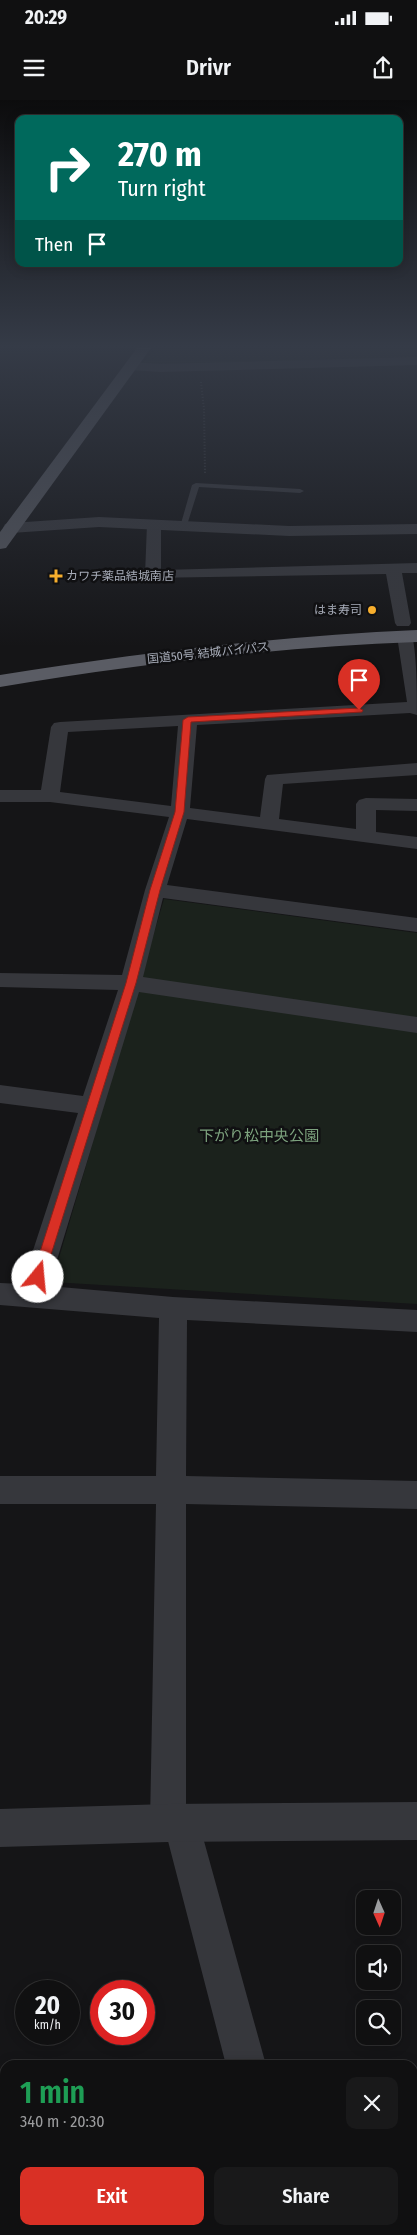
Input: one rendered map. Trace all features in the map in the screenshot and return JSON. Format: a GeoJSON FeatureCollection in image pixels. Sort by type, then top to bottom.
{"type":"FeatureCollection","features":[{"type":"Feature","properties":{"kind":"highway","name":"国道50号 結城バイパス"},"geometry":{"type":"LineString","coordinates":[[0,666],[179,642],[295,630],[410,630]]}},
{"type":"Feature","properties":{"kind":"highway","name":"国道50号 結城バイパス"},"geometry":{"type":"LineString","coordinates":[[0,681],[184,654],[410,630]]}},
{"type":"Feature","properties":{"kind":"main road"},"geometry":{"type":"LineString","coordinates":[[0,544],[7,530],[69,448]]}},
{"type":"Feature","properties":{"kind":"street"},"geometry":{"type":"LineString","coordinates":[[7,530],[99,522],[329,532],[417,530]]}},
{"type":"Feature","properties":{"kind":"street"},"geometry":{"type":"LineString","coordinates":[[154,524],[153,575],[417,568]]}},
{"type":"Feature","properties":{"kind":"street"},"geometry":{"type":"LineString","coordinates":[[50,796],[60,727],[417,708],[410,630],[393,569]]}},
{"type":"Feature","properties":{"kind":"street"},"geometry":{"type":"LineString","coordinates":[[32,1296],[131,983],[155,890],[180,812],[188,720]]}},
{"type":"Feature","properties":{"kind":"street"},"geometry":{"type":"LineString","coordinates":[[269,825],[274,779],[417,769]]}},
{"type":"Feature","properties":{"kind":"street"},"geometry":{"type":"LineString","coordinates":[[0,796],[50,796],[417,844]]}},
{"type":"Feature","properties":{"kind":"street"},"geometry":{"type":"LineString","coordinates":[[366,838],[366,804],[417,805]]}},
{"type":"Feature","properties":{"kind":"street"},"geometry":{"type":"LineString","coordinates":[[155,890],[417,925]]}},
{"type":"Feature","properties":{"kind":"street"},"geometry":{"type":"LineString","coordinates":[[0,980],[131,983],[417,1025]]}},
{"type":"Feature","properties":{"kind":"street"},"geometry":{"type":"LineString","coordinates":[[0,1094],[92,1106]]}},
{"type":"Feature","properties":{"kind":"street"},"geometry":{"type":"LineString","coordinates":[[0,1294],[174,1308],[417,1321]]}},
{"type":"Feature","properties":{"kind":"street"},"geometry":{"type":"LineString","coordinates":[[174,1308],[175,1823],[245,2060]]}},
{"type":"Feature","properties":{"kind":"street"},"geometry":{"type":"LineString","coordinates":[[0,1490],[173,1490],[417,1495]]}},
{"type":"Feature","properties":{"kind":"street"},"geometry":{"type":"LineString","coordinates":[[0,1828],[175,1823],[417,1821]]}},
{"type":"Feature","properties":{"kind":"lane"},"geometry":{"type":"LineString","coordinates":[[183,525],[196,485],[300,491]]}},
{"type":"Feature","properties":{"kind":"path"},"geometry":{"type":"LineString","coordinates":[[196,485],[206,471],[205,448]]}},
{"type":"Feature","properties":{"kind":"green space","name":"下がり松中央公園"},"geometry":{"type":"Polygon","coordinates":[[[164,899],[417,933],[417,1304],[52,1282],[164,899]]]}},
{"type":"Feature","properties":{"kind":"place","name":"カワチ薬品結城南店"},"geometry":{"type":"Point","coordinates":[56,576]}},
{"type":"Feature","properties":{"kind":"place","name":"はま寿司"},"geometry":{"type":"Point","coordinates":[372,610]}},
{"type":"Feature","properties":{"kind":"route"},"geometry":{"type":"LineString","coordinates":[[38,1277],[131,983],[155,890],[180,812],[188,720],[359,710]]}}]}
